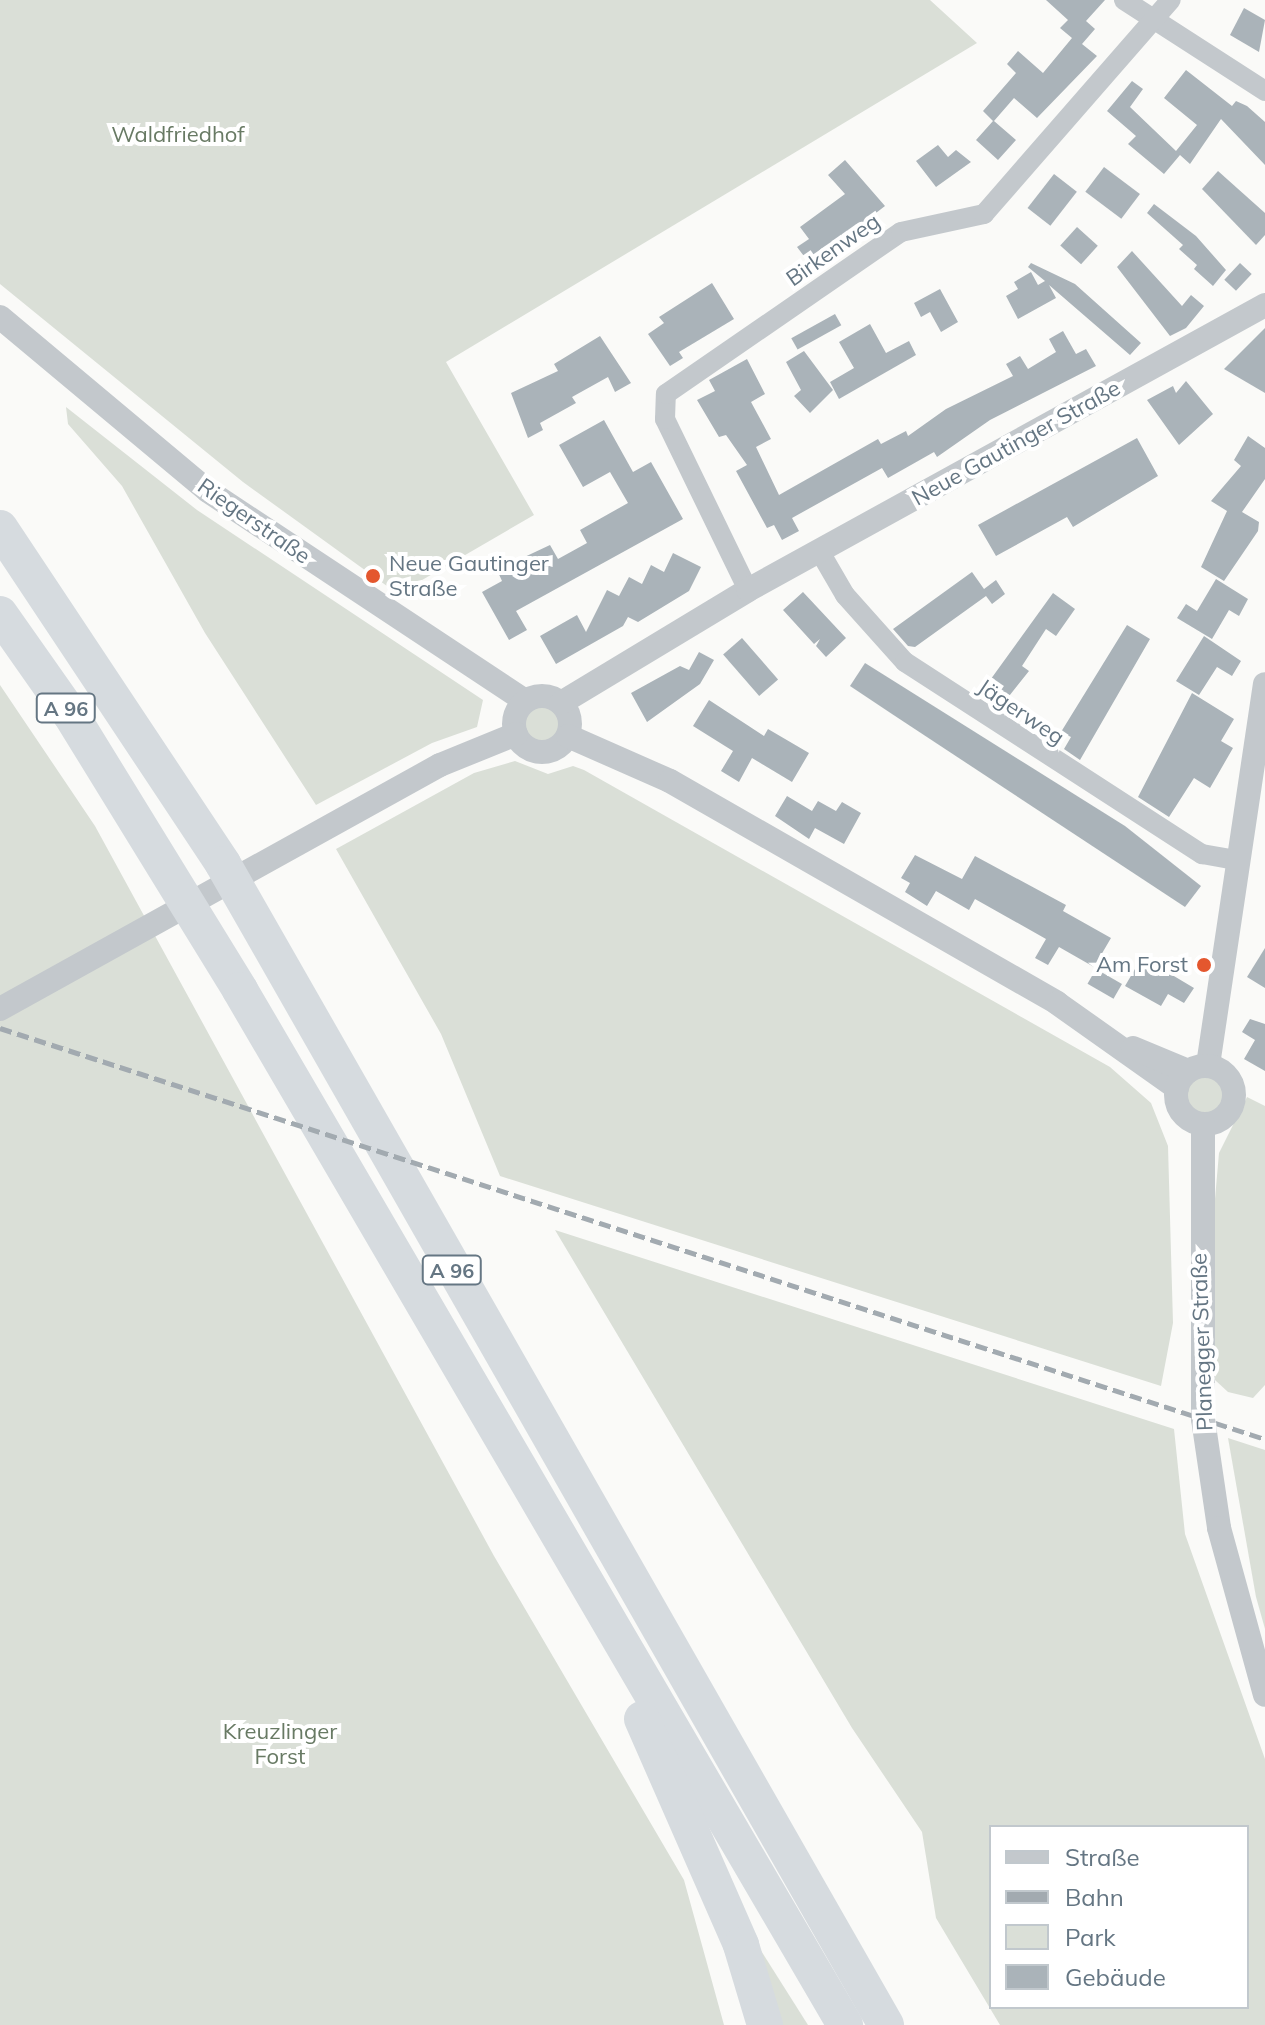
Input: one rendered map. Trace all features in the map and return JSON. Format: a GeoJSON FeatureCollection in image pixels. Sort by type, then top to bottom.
{"type":"FeatureCollection","features":[{"type":"Feature","properties":{"kind":"highway","name":"A 96"},"geometry":{"type":"LineString","coordinates":[[0,528],[223,864],[886,2025]]}},
{"type":"Feature","properties":{"kind":"highway","name":"A 96"},"geometry":{"type":"LineString","coordinates":[[0,614],[71,715],[240,990],[601,1613],[845,2025]]}},
{"type":"Feature","properties":{"kind":"highway"},"geometry":{"type":"LineString","coordinates":[[601,1613],[741,1945],[765,2025]]}},
{"type":"Feature","properties":{"kind":"street"},"geometry":{"type":"LineString","coordinates":[[1124,0],[1151,23],[1265,91]]}},
{"type":"Feature","properties":{"kind":"street","name":"Birkenweg"},"geometry":{"type":"LineString","coordinates":[[748,590],[665,419],[666,394],[901,232],[984,214],[1171,0]]}},
{"type":"Feature","properties":{"kind":"street","name":"Neue Gautinger Straße"},"geometry":{"type":"LineString","coordinates":[[561,703],[748,590],[1265,305]]}},
{"type":"Feature","properties":{"kind":"street","name":"Riegerstraße"},"geometry":{"type":"LineString","coordinates":[[0,317],[208,491],[525,701]]}},
{"type":"Feature","properties":{"kind":"street","name":"Jägerweg"},"geometry":{"type":"LineString","coordinates":[[820,552],[845,595],[905,662],[1202,854],[1236,860]]}},
{"type":"Feature","properties":{"kind":"street"},"geometry":{"type":"LineString","coordinates":[[568,736],[670,781],[1123,1046],[1191,1075],[1230,1078],[1235,1097],[1228,1114],[1203,1124],[1180,1109],[1191,1075],[1236,860],[1265,684]]}},
{"type":"Feature","properties":{"kind":"street"},"geometry":{"type":"LineString","coordinates":[[544,696],[561,703],[570,719],[568,736],[546,753],[528,749],[516,734],[515,716],[525,701],[544,696]]}},
{"type":"Feature","properties":{"kind":"street"},"geometry":{"type":"LineString","coordinates":[[0,1009],[440,765],[516,734]]}},
{"type":"Feature","properties":{"kind":"street","name":"Planegger Straße"},"geometry":{"type":"LineString","coordinates":[[1203,1124],[1203,1419],[1219,1528],[1265,1695]]}},
{"type":"Feature","properties":{"kind":"green space","name":"Waldfriedhof"},"geometry":{"type":"Polygon","coordinates":[[[0,0],[930,0],[977,43],[446,362],[534,515],[398,594],[243,482],[0,284],[0,0]]]}},
{"type":"Feature","properties":{"kind":"green space"},"geometry":{"type":"Polygon","coordinates":[[[66,407],[197,510],[483,700],[477,727],[432,743],[316,805],[205,633],[122,486],[68,424],[66,407]]]}},
{"type":"Feature","properties":{"kind":"green space","name":"Kreuzlinger Forst"},"geometry":{"type":"Polygon","coordinates":[[[0,685],[95,826],[494,1556],[684,1880],[724,2025],[0,2025],[0,685]]]}},
{"type":"Feature","properties":{"kind":"green space"},"geometry":{"type":"Polygon","coordinates":[[[542,706],[555,711],[560,724],[555,737],[542,742],[529,737],[524,724],[529,711],[542,706]]]}},
{"type":"Feature","properties":{"kind":"green space"},"geometry":{"type":"Polygon","coordinates":[[[515,761],[548,774],[573,766],[584,770],[1110,1067],[1151,1103],[1168,1146],[1173,1323],[1161,1386],[500,1176],[441,1034],[336,849],[474,773],[515,761]]]}},
{"type":"Feature","properties":{"kind":"green space"},"geometry":{"type":"Polygon","coordinates":[[[1205,1076],[1218,1082],[1224,1095],[1218,1108],[1205,1114],[1192,1108],[1186,1095],[1192,1082],[1205,1076]]]}},
{"type":"Feature","properties":{"kind":"green space"},"geometry":{"type":"Polygon","coordinates":[[[1247,1097],[1265,1106],[1265,1385],[1253,1398],[1228,1392],[1215,1380],[1209,1268],[1219,1153],[1247,1097]]]}},
{"type":"Feature","properties":{"kind":"green space"},"geometry":{"type":"Polygon","coordinates":[[[555,1230],[1174,1429],[1185,1534],[1265,1759],[1265,2025],[1000,2025],[990,2009],[1249,2009],[1249,1825],[989,1825],[989,2007],[936,1918],[922,1832],[852,1728],[555,1230]]]}},
{"type":"Feature","properties":{"kind":"green space"},"geometry":{"type":"Polygon","coordinates":[[[1228,1438],[1265,1450],[1265,1629],[1256,1597],[1228,1438]]]}},
{"type":"Feature","properties":{"kind":"green space"},"geometry":{"type":"Polygon","coordinates":[[[741,1919],[808,2025],[773,2025],[741,1919]]]}},
{"type":"Feature","properties":{"kind":"building"},"geometry":{"type":"Polygon","coordinates":[[[1046,0],[1105,0],[1086,21],[1095,29],[1082,44],[1097,56],[1037,118],[1014,98],[994,121],[1016,140],[998,160],[976,140],[993,121],[983,111],[1016,73],[1007,64],[1018,51],[1043,73],[1072,38],[1060,28],[1068,20],[1046,0]]]}},
{"type":"Feature","properties":{"kind":"building"},"geometry":{"type":"Polygon","coordinates":[[[1244,8],[1265,20],[1259,52],[1230,35],[1244,8]]]}},
{"type":"Feature","properties":{"kind":"building"},"geometry":{"type":"Polygon","coordinates":[[[1186,70],[1232,106],[1236,101],[1247,106],[1265,122],[1265,165],[1221,119],[1190,164],[1180,155],[1164,174],[1128,144],[1136,136],[1107,111],[1132,81],[1143,89],[1130,107],[1176,151],[1197,125],[1164,98],[1186,70]]]}},
{"type":"Feature","properties":{"kind":"building"},"geometry":{"type":"Polygon","coordinates":[[[938,145],[948,157],[956,150],[971,162],[936,187],[916,161],[938,145]]]}},
{"type":"Feature","properties":{"kind":"building"},"geometry":{"type":"Polygon","coordinates":[[[845,160],[885,206],[810,264],[797,247],[809,239],[800,227],[845,194],[828,175],[845,160]]]}},
{"type":"Feature","properties":{"kind":"building"},"geometry":{"type":"Polygon","coordinates":[[[1104,167],[1140,194],[1121,219],[1085,192],[1104,167]]]}},
{"type":"Feature","properties":{"kind":"building"},"geometry":{"type":"Polygon","coordinates":[[[1218,171],[1265,213],[1265,235],[1256,245],[1202,189],[1218,171]]]}},
{"type":"Feature","properties":{"kind":"building"},"geometry":{"type":"Polygon","coordinates":[[[1054,174],[1077,192],[1050,226],[1028,208],[1054,174]]]}},
{"type":"Feature","properties":{"kind":"building"},"geometry":{"type":"Polygon","coordinates":[[[1154,204],[1196,236],[1226,270],[1213,286],[1194,269],[1197,265],[1179,249],[1183,245],[1147,213],[1154,204]]]}},
{"type":"Feature","properties":{"kind":"building"},"geometry":{"type":"Polygon","coordinates":[[[1077,227],[1098,246],[1081,264],[1060,246],[1077,227]]]}},
{"type":"Feature","properties":{"kind":"building"},"geometry":{"type":"Polygon","coordinates":[[[1132,251],[1182,306],[1191,295],[1204,306],[1186,328],[1170,336],[1117,267],[1132,251]]]}},
{"type":"Feature","properties":{"kind":"building"},"geometry":{"type":"Polygon","coordinates":[[[1031,263],[1075,284],[1141,343],[1130,355],[1049,285],[1056,298],[1018,319],[1006,296],[1018,289],[1014,282],[1031,272],[1038,285],[1045,281],[1028,267],[1031,263]]]}},
{"type":"Feature","properties":{"kind":"building"},"geometry":{"type":"Polygon","coordinates":[[[1240,263],[1252,274],[1236,291],[1224,280],[1240,263]]]}},
{"type":"Feature","properties":{"kind":"building"},"geometry":{"type":"Polygon","coordinates":[[[712,283],[734,319],[679,352],[683,358],[670,366],[648,334],[664,323],[659,317],[712,283]]]}},
{"type":"Feature","properties":{"kind":"building"},"geometry":{"type":"Polygon","coordinates":[[[940,289],[958,322],[941,332],[930,312],[921,317],[914,303],[940,289]]]}},
{"type":"Feature","properties":{"kind":"building"},"geometry":{"type":"Polygon","coordinates":[[[835,314],[841,325],[798,350],[791,338],[835,314]]]}},
{"type":"Feature","properties":{"kind":"building"},"geometry":{"type":"Polygon","coordinates":[[[870,324],[886,353],[909,341],[916,355],[839,399],[830,382],[854,368],[839,342],[870,324]]]}},
{"type":"Feature","properties":{"kind":"building"},"geometry":{"type":"Polygon","coordinates":[[[1265,328],[1265,393],[1224,369],[1265,328]]]}},
{"type":"Feature","properties":{"kind":"building"},"geometry":{"type":"Polygon","coordinates":[[[1063,331],[1076,354],[1086,349],[1096,366],[990,420],[937,457],[934,452],[888,478],[882,468],[792,518],[799,531],[782,540],[774,525],[767,528],[736,471],[747,465],[726,435],[719,437],[697,400],[715,391],[709,380],[747,359],[765,394],[751,402],[771,439],[756,447],[779,495],[878,439],[881,444],[906,431],[908,436],[946,409],[1013,376],[1006,364],[1020,356],[1028,369],[1056,352],[1049,339],[1063,331]]]}},
{"type":"Feature","properties":{"kind":"building"},"geometry":{"type":"Polygon","coordinates":[[[600,336],[631,383],[615,392],[608,377],[572,397],[576,403],[540,423],[543,430],[528,438],[511,393],[558,371],[554,364],[600,336]]]}},
{"type":"Feature","properties":{"kind":"building"},"geometry":{"type":"Polygon","coordinates":[[[804,351],[833,390],[810,413],[794,396],[801,390],[786,362],[804,351]]]}},
{"type":"Feature","properties":{"kind":"building"},"geometry":{"type":"Polygon","coordinates":[[[1186,381],[1213,414],[1179,445],[1147,400],[1173,386],[1176,393],[1186,381]]]}},
{"type":"Feature","properties":{"kind":"building"},"geometry":{"type":"Polygon","coordinates":[[[604,420],[633,472],[651,462],[683,519],[516,611],[527,630],[509,640],[482,592],[502,581],[497,570],[550,545],[558,559],[587,543],[580,530],[628,503],[610,472],[583,487],[559,445],[604,420]]]}},
{"type":"Feature","properties":{"kind":"building"},"geometry":{"type":"Polygon","coordinates":[[[1248,436],[1265,448],[1265,479],[1242,512],[1259,522],[1258,531],[1224,581],[1201,567],[1227,511],[1211,501],[1241,466],[1234,460],[1248,436]]]}},
{"type":"Feature","properties":{"kind":"building"},"geometry":{"type":"Polygon","coordinates":[[[1137,438],[1158,476],[1073,527],[1067,517],[996,556],[978,525],[1137,438]]]}},
{"type":"Feature","properties":{"kind":"building"},"geometry":{"type":"Polygon","coordinates":[[[673,553],[701,567],[689,591],[638,622],[628,617],[623,626],[556,664],[540,636],[577,615],[586,632],[607,590],[619,596],[629,577],[642,584],[651,565],[664,572],[673,553]]]}},
{"type":"Feature","properties":{"kind":"building"},"geometry":{"type":"Polygon","coordinates":[[[972,572],[984,589],[996,580],[1005,594],[992,604],[986,596],[915,647],[908,646],[893,629],[972,572]]]}},
{"type":"Feature","properties":{"kind":"building"},"geometry":{"type":"Polygon","coordinates":[[[1216,579],[1248,599],[1239,616],[1229,610],[1212,639],[1177,618],[1186,604],[1197,611],[1216,579]]]}},
{"type":"Feature","properties":{"kind":"building"},"geometry":{"type":"Polygon","coordinates":[[[803,592],[846,638],[826,657],[816,646],[820,639],[814,644],[783,610],[803,592]]]}},
{"type":"Feature","properties":{"kind":"building"},"geometry":{"type":"Polygon","coordinates":[[[1053,593],[1075,609],[1056,636],[1046,629],[1022,666],[1029,671],[1002,705],[988,696],[994,687],[988,683],[1053,593]]]}},
{"type":"Feature","properties":{"kind":"building"},"geometry":{"type":"Polygon","coordinates":[[[1127,625],[1150,639],[1080,760],[1064,749],[1071,737],[1061,732],[1127,625]]]}},
{"type":"Feature","properties":{"kind":"building"},"geometry":{"type":"Polygon","coordinates":[[[1204,636],[1241,661],[1232,676],[1217,667],[1199,695],[1176,681],[1204,636]]]}},
{"type":"Feature","properties":{"kind":"building"},"geometry":{"type":"Polygon","coordinates":[[[742,638],[778,680],[759,696],[723,654],[742,638]]]}},
{"type":"Feature","properties":{"kind":"building"},"geometry":{"type":"Polygon","coordinates":[[[699,652],[714,660],[700,684],[647,722],[631,693],[680,666],[689,670],[699,652]]]}},
{"type":"Feature","properties":{"kind":"building"},"geometry":{"type":"Polygon","coordinates":[[[865,663],[1125,826],[1201,886],[1185,907],[892,714],[850,686],[865,663]]]}},
{"type":"Feature","properties":{"kind":"building"},"geometry":{"type":"Polygon","coordinates":[[[1192,693],[1234,719],[1221,741],[1233,748],[1210,788],[1194,778],[1169,817],[1138,797],[1192,693]]]}},
{"type":"Feature","properties":{"kind":"building"},"geometry":{"type":"Polygon","coordinates":[[[709,700],[764,736],[768,729],[809,753],[792,782],[752,758],[739,782],[721,771],[733,751],[693,726],[709,700]]]}},
{"type":"Feature","properties":{"kind":"building"},"geometry":{"type":"Polygon","coordinates":[[[787,796],[812,811],[818,801],[836,811],[842,802],[861,813],[844,844],[815,828],[809,839],[775,816],[787,796]]]}},
{"type":"Feature","properties":{"kind":"building"},"geometry":{"type":"Polygon","coordinates":[[[915,855],[962,879],[975,856],[1066,905],[1063,911],[1111,938],[1094,967],[1059,947],[1048,965],[1035,958],[1046,939],[975,899],[969,910],[936,891],[927,906],[905,892],[910,883],[901,878],[915,855]]]}},
{"type":"Feature","properties":{"kind":"building"},"geometry":{"type":"Polygon","coordinates":[[[1265,948],[1265,988],[1247,977],[1265,948]]]}},
{"type":"Feature","properties":{"kind":"building"},"geometry":{"type":"Polygon","coordinates":[[[1142,957],[1194,988],[1184,1003],[1168,994],[1161,1006],[1125,986],[1142,957]]]}},
{"type":"Feature","properties":{"kind":"building"},"geometry":{"type":"Polygon","coordinates":[[[1096,969],[1122,984],[1113,999],[1088,984],[1096,969]]]}},
{"type":"Feature","properties":{"kind":"building"},"geometry":{"type":"Polygon","coordinates":[[[1250,1019],[1265,1024],[1265,1071],[1244,1059],[1255,1040],[1242,1032],[1250,1019]]]}},
{"type":"Feature","properties":{"kind":"railway"},"geometry":{"type":"LineString","coordinates":[[0,1028],[1265,1439]]}},
{"type":"Feature","properties":{"kind":"place","name":"Neue Gautinger Straße"},"geometry":{"type":"Point","coordinates":[373,576]}},
{"type":"Feature","properties":{"kind":"place","name":"Am Forst"},"geometry":{"type":"Point","coordinates":[1204,965]}}]}
